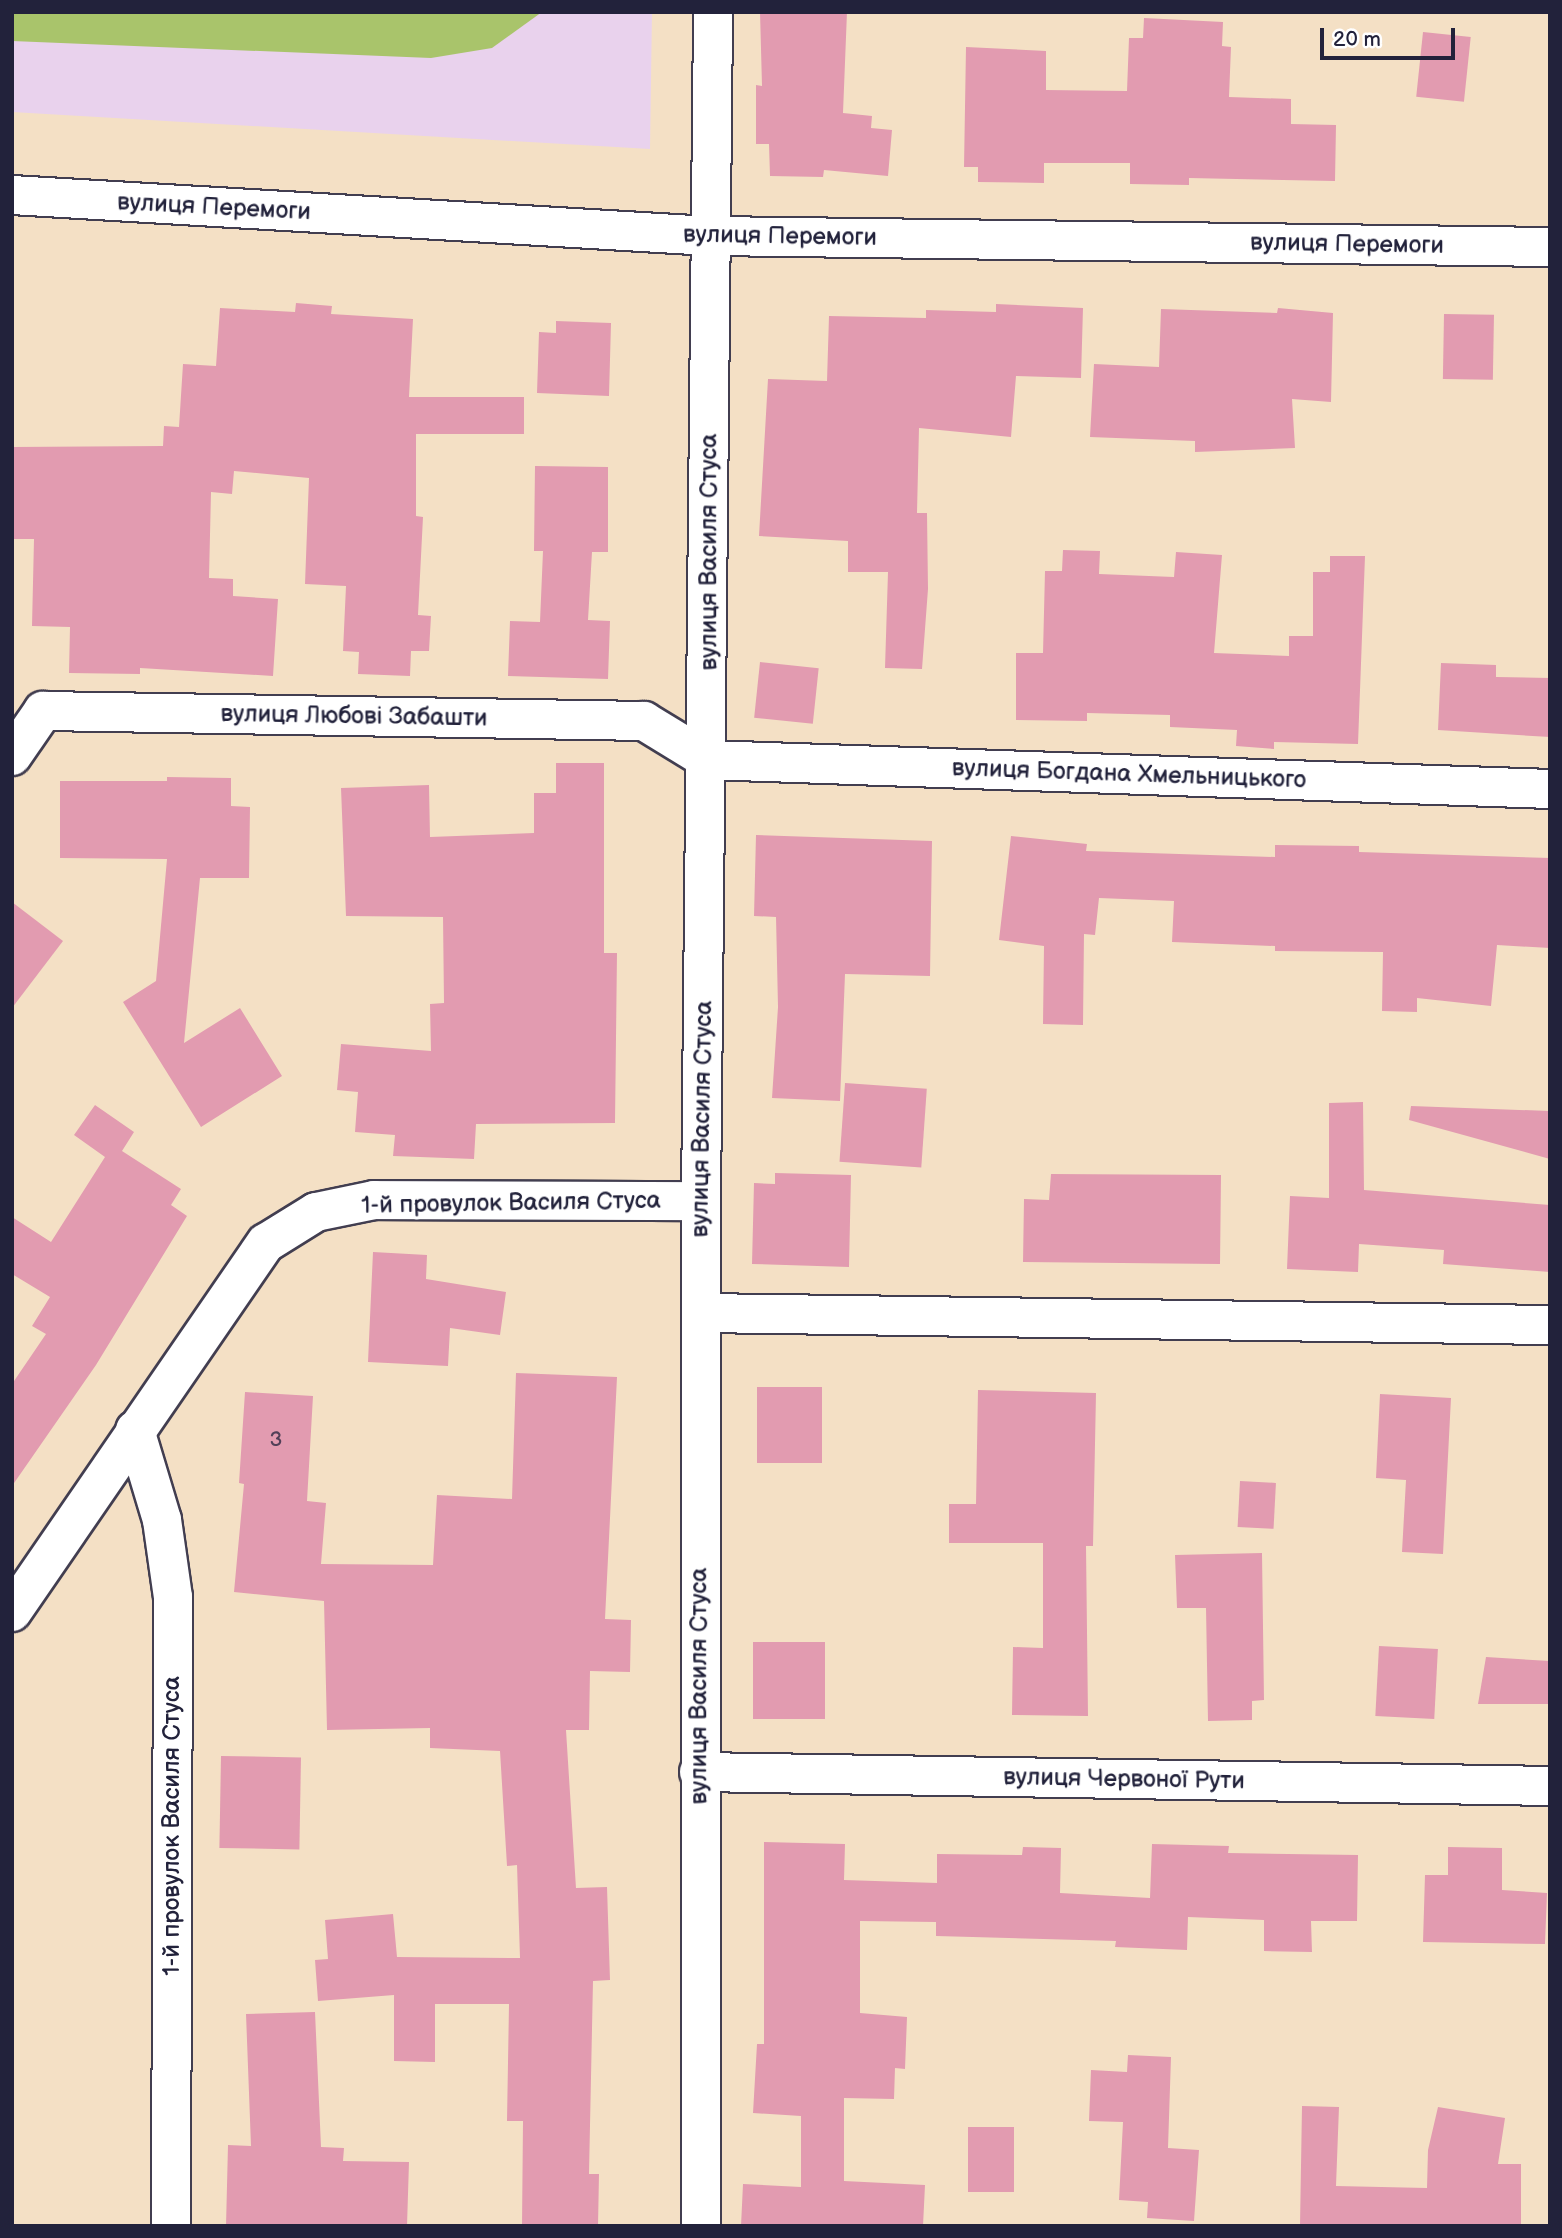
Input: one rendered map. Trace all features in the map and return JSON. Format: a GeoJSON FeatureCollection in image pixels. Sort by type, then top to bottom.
{"type":"FeatureCollection","features":[{"type":"Feature","properties":{"kind":"street","name":"вулиця Василя Стуса"},"geometry":{"type":"LineString","coordinates":[[701,2226],[701,1200],[708,760],[713,12]]}},
{"type":"Feature","properties":{"kind":"street","name":"вулиця Перемоги"},"geometry":{"type":"LineString","coordinates":[[12,195],[710,236],[1550,247]]}},
{"type":"Feature","properties":{"kind":"street","name":"вулиця Любові Забашти"},"geometry":{"type":"LineString","coordinates":[[12,756],[43,711],[644,720],[708,760]]}},
{"type":"Feature","properties":{"kind":"street","name":"вулиця Богдана Хмельницького"},"geometry":{"type":"LineString","coordinates":[[708,760],[1550,789]]}},
{"type":"Feature","properties":{"kind":"street","name":"1-й провулок Василя Стуса"},"geometry":{"type":"LineString","coordinates":[[12,1612],[266,1243],[316,1212],[374,1200],[701,1200]]}},
{"type":"Feature","properties":{"kind":"street"},"geometry":{"type":"LineString","coordinates":[[701,1313],[1550,1325]]}},
{"type":"Feature","properties":{"kind":"street","name":"1-й провулок Василя Стуса"},"geometry":{"type":"LineString","coordinates":[[135,1430],[162,1520],[173,1597],[171,2226]]}},
{"type":"Feature","properties":{"kind":"street","name":"вулиця Червоної Рути"},"geometry":{"type":"LineString","coordinates":[[699,1772],[1550,1786]]}},
{"type":"Feature","properties":{"kind":"shaded area"},"geometry":{"type":"Polygon","coordinates":[[[12,12],[652,12],[650,149],[12,112],[12,12]]]}},
{"type":"Feature","properties":{"kind":"green space"},"geometry":{"type":"Polygon","coordinates":[[[12,12],[542,12],[492,48],[431,58],[12,41],[12,12]]]}},
{"type":"Feature","properties":{"kind":"building"},"geometry":{"type":"Polygon","coordinates":[[[760,12],[847,12],[843,113],[872,116],[871,128],[892,130],[888,176],[824,170],[823,177],[770,176],[769,144],[756,144],[756,85],[762,86],[760,12]]]}},
{"type":"Feature","properties":{"kind":"building"},"geometry":{"type":"Polygon","coordinates":[[[1144,18],[1223,22],[1222,46],[1231,47],[1229,97],[1291,99],[1291,124],[1336,125],[1335,181],[1189,178],[1189,185],[1130,184],[1130,163],[1044,163],[1044,183],[978,182],[978,167],[964,167],[966,47],[1046,51],[1046,90],[1127,91],[1129,38],[1143,38],[1144,18]]]}},
{"type":"Feature","properties":{"kind":"building"},"geometry":{"type":"Polygon","coordinates":[[[1423,32],[1471,37],[1464,102],[1416,97],[1423,32]]]}},
{"type":"Feature","properties":{"kind":"building"},"geometry":{"type":"Polygon","coordinates":[[[296,303],[332,306],[331,314],[413,319],[409,397],[524,397],[524,434],[416,434],[416,516],[423,517],[418,615],[431,616],[429,651],[411,651],[410,676],[358,674],[359,652],[343,651],[346,586],[305,584],[309,478],[234,471],[232,494],[211,492],[209,578],[233,579],[233,596],[278,599],[273,676],[140,668],[140,674],[69,673],[70,627],[32,626],[34,539],[12,539],[12,447],[163,446],[164,426],[179,427],[183,364],[216,366],[220,308],[295,312],[296,303]]]}},
{"type":"Feature","properties":{"kind":"building"},"geometry":{"type":"Polygon","coordinates":[[[996,304],[1083,308],[1081,378],[1016,376],[1011,437],[919,428],[917,513],[927,513],[928,589],[922,669],[885,668],[888,572],[848,572],[848,541],[759,536],[768,379],[827,381],[829,316],[926,318],[926,310],[996,312],[996,304]]]}},
{"type":"Feature","properties":{"kind":"building"},"geometry":{"type":"Polygon","coordinates":[[[1278,308],[1333,313],[1331,402],[1292,399],[1295,448],[1195,452],[1195,441],[1090,437],[1094,364],[1159,367],[1161,309],[1277,313],[1278,308]]]}},
{"type":"Feature","properties":{"kind":"building"},"geometry":{"type":"Polygon","coordinates":[[[1444,314],[1494,315],[1493,380],[1443,379],[1444,314]]]}},
{"type":"Feature","properties":{"kind":"building"},"geometry":{"type":"Polygon","coordinates":[[[556,321],[611,323],[609,396],[537,393],[539,332],[556,333],[556,321]]]}},
{"type":"Feature","properties":{"kind":"building"},"geometry":{"type":"Polygon","coordinates":[[[535,466],[608,467],[608,552],[592,552],[588,620],[610,621],[608,679],[508,676],[510,621],[540,622],[543,551],[534,551],[535,466]]]}},
{"type":"Feature","properties":{"kind":"building"},"geometry":{"type":"Polygon","coordinates":[[[1063,550],[1100,551],[1099,574],[1174,577],[1176,552],[1222,555],[1214,653],[1289,656],[1289,636],[1313,636],[1313,572],[1330,572],[1330,556],[1365,556],[1358,744],[1274,742],[1274,749],[1236,746],[1237,730],[1170,727],[1170,715],[1087,713],[1087,721],[1016,720],[1016,653],[1043,653],[1045,571],[1062,571],[1063,550]]]}},
{"type":"Feature","properties":{"kind":"building"},"geometry":{"type":"Polygon","coordinates":[[[760,662],[819,668],[813,724],[754,718],[760,662]]]}},
{"type":"Feature","properties":{"kind":"building"},"geometry":{"type":"Polygon","coordinates":[[[1441,663],[1496,665],[1496,677],[1550,678],[1550,737],[1438,730],[1441,663]]]}},
{"type":"Feature","properties":{"kind":"building"},"geometry":{"type":"Polygon","coordinates":[[[556,763],[604,763],[604,953],[617,953],[615,1123],[476,1124],[474,1159],[393,1156],[395,1135],[355,1132],[358,1092],[337,1090],[341,1044],[431,1051],[430,1004],[444,1003],[443,917],[346,916],[341,788],[429,785],[430,837],[534,833],[534,793],[556,793],[556,763]]]}},
{"type":"Feature","properties":{"kind":"building"},"geometry":{"type":"Polygon","coordinates":[[[167,777],[231,778],[231,806],[250,807],[249,878],[200,878],[184,1043],[240,1008],[282,1076],[201,1127],[123,1002],[156,981],[167,859],[60,858],[60,781],[167,781],[167,777]]]}},
{"type":"Feature","properties":{"kind":"building"},"geometry":{"type":"Polygon","coordinates":[[[756,835],[932,841],[930,976],[845,974],[840,1101],[772,1098],[778,1007],[776,917],[754,916],[756,835]]]}},
{"type":"Feature","properties":{"kind":"building"},"geometry":{"type":"Polygon","coordinates":[[[1011,836],[1087,844],[1086,851],[1275,857],[1275,845],[1359,846],[1359,852],[1550,858],[1550,948],[1497,945],[1491,1006],[1417,998],[1417,1012],[1382,1011],[1383,952],[1275,951],[1275,946],[1172,942],[1174,901],[1099,898],[1095,935],[1084,934],[1083,1025],[1043,1024],[1044,946],[999,940],[1011,836]]]}},
{"type":"Feature","properties":{"kind":"building"},"geometry":{"type":"Polygon","coordinates":[[[12,902],[63,941],[12,1008],[12,902]]]}},
{"type":"Feature","properties":{"kind":"building"},"geometry":{"type":"Polygon","coordinates":[[[845,1083],[927,1089],[921,1168],[839,1162],[845,1083]]]}},
{"type":"Feature","properties":{"kind":"building"},"geometry":{"type":"Polygon","coordinates":[[[1363,1102],[1364,1190],[1550,1205],[1550,1272],[1443,1264],[1444,1250],[1359,1244],[1358,1272],[1287,1269],[1290,1196],[1329,1198],[1329,1103],[1363,1102]]]}},
{"type":"Feature","properties":{"kind":"building"},"geometry":{"type":"Polygon","coordinates":[[[95,1105],[134,1132],[122,1151],[181,1189],[171,1205],[187,1216],[96,1365],[12,1486],[12,1384],[46,1334],[32,1326],[50,1297],[12,1274],[12,1217],[51,1242],[105,1157],[74,1135],[95,1105]]]}},
{"type":"Feature","properties":{"kind":"building"},"geometry":{"type":"Polygon","coordinates":[[[1411,1106],[1550,1111],[1550,1159],[1409,1120],[1411,1106]]]}},
{"type":"Feature","properties":{"kind":"building"},"geometry":{"type":"Polygon","coordinates":[[[775,1173],[851,1175],[849,1267],[752,1264],[754,1183],[775,1184],[775,1173]]]}},
{"type":"Feature","properties":{"kind":"building"},"geometry":{"type":"Polygon","coordinates":[[[1051,1174],[1221,1175],[1220,1264],[1023,1262],[1024,1199],[1049,1200],[1051,1174]]]}},
{"type":"Feature","properties":{"kind":"building"},"geometry":{"type":"Polygon","coordinates":[[[373,1252],[427,1255],[426,1279],[506,1292],[500,1335],[450,1328],[448,1366],[368,1362],[373,1252]]]}},
{"type":"Feature","properties":{"kind":"building"},"geometry":{"type":"Polygon","coordinates":[[[516,1373],[617,1377],[605,1619],[631,1620],[630,1672],[590,1671],[589,1730],[566,1730],[576,1888],[607,1887],[610,1980],[593,1981],[589,2174],[599,2174],[598,2226],[522,2226],[523,2121],[507,2121],[509,2004],[435,2004],[435,2062],[394,2061],[394,1995],[318,2001],[315,1960],[328,1959],[325,1920],[393,1914],[397,1957],[520,1958],[517,1865],[507,1866],[500,1751],[430,1748],[430,1728],[327,1730],[324,1601],[234,1592],[244,1484],[239,1483],[245,1392],[313,1396],[307,1501],[326,1503],[321,1564],[433,1565],[437,1495],[512,1499],[516,1373]]]}},
{"type":"Feature","properties":{"kind":"building"},"geometry":{"type":"Polygon","coordinates":[[[757,1387],[822,1387],[822,1463],[757,1463],[757,1387]]]}},
{"type":"Feature","properties":{"kind":"building"},"geometry":{"type":"Polygon","coordinates":[[[978,1390],[1096,1393],[1093,1546],[1086,1546],[1088,1716],[1012,1715],[1013,1647],[1043,1648],[1043,1543],[949,1543],[949,1504],[976,1504],[978,1390]]]}},
{"type":"Feature","properties":{"kind":"building"},"geometry":{"type":"Polygon","coordinates":[[[1380,1394],[1451,1398],[1443,1554],[1402,1552],[1406,1480],[1376,1478],[1380,1394]]]}},
{"type":"Feature","properties":{"kind":"building"},"geometry":{"type":"Polygon","coordinates":[[[1240,1481],[1276,1483],[1274,1529],[1238,1527],[1240,1481]]]}},
{"type":"Feature","properties":{"kind":"building"},"geometry":{"type":"Polygon","coordinates":[[[1262,1553],[1264,1700],[1252,1701],[1252,1720],[1208,1721],[1206,1608],[1177,1608],[1175,1555],[1262,1553]]]}},
{"type":"Feature","properties":{"kind":"building"},"geometry":{"type":"Polygon","coordinates":[[[753,1642],[825,1642],[825,1719],[753,1719],[753,1642]]]}},
{"type":"Feature","properties":{"kind":"building"},"geometry":{"type":"Polygon","coordinates":[[[1379,1646],[1438,1649],[1434,1719],[1375,1716],[1379,1646]]]}},
{"type":"Feature","properties":{"kind":"building"},"geometry":{"type":"Polygon","coordinates":[[[1486,1657],[1550,1661],[1550,1704],[1478,1704],[1486,1657]]]}},
{"type":"Feature","properties":{"kind":"building"},"geometry":{"type":"Polygon","coordinates":[[[221,1756],[301,1757],[299,1849],[219,1848],[221,1756]]]}},
{"type":"Feature","properties":{"kind":"building"},"geometry":{"type":"Polygon","coordinates":[[[764,1842],[845,1844],[844,1880],[937,1883],[937,1854],[1022,1855],[1023,1847],[1061,1848],[1060,1893],[1150,1898],[1152,1844],[1229,1846],[1228,1853],[1358,1855],[1357,1921],[1311,1921],[1312,1952],[1264,1951],[1264,1920],[1188,1917],[1187,1950],[1115,1947],[1116,1941],[936,1936],[936,1922],[860,1921],[860,2013],[907,2017],[905,2069],[895,2068],[894,2099],[844,2098],[844,2181],[925,2185],[923,2226],[741,2226],[743,2184],[801,2187],[801,2116],[753,2113],[757,2044],[764,2044],[764,1842]]]}},
{"type":"Feature","properties":{"kind":"building"},"geometry":{"type":"Polygon","coordinates":[[[1448,1847],[1502,1848],[1502,1890],[1547,1893],[1545,1944],[1423,1942],[1425,1875],[1448,1875],[1448,1847]]]}},
{"type":"Feature","properties":{"kind":"building"},"geometry":{"type":"Polygon","coordinates":[[[315,2012],[321,2147],[344,2148],[343,2161],[409,2162],[407,2226],[226,2226],[228,2145],[251,2146],[246,2014],[315,2012]]]}},
{"type":"Feature","properties":{"kind":"building"},"geometry":{"type":"Polygon","coordinates":[[[1128,2055],[1171,2057],[1168,2148],[1199,2150],[1194,2221],[1147,2218],[1148,2202],[1119,2200],[1123,2122],[1089,2121],[1091,2070],[1127,2072],[1128,2055]]]}},
{"type":"Feature","properties":{"kind":"building"},"geometry":{"type":"Polygon","coordinates":[[[1302,2106],[1339,2107],[1336,2186],[1427,2188],[1428,2150],[1438,2107],[1505,2118],[1498,2164],[1521,2164],[1521,2226],[1300,2226],[1302,2106]]]}},
{"type":"Feature","properties":{"kind":"building"},"geometry":{"type":"Polygon","coordinates":[[[968,2127],[1014,2127],[1014,2192],[968,2192],[968,2127]]]}}]}
